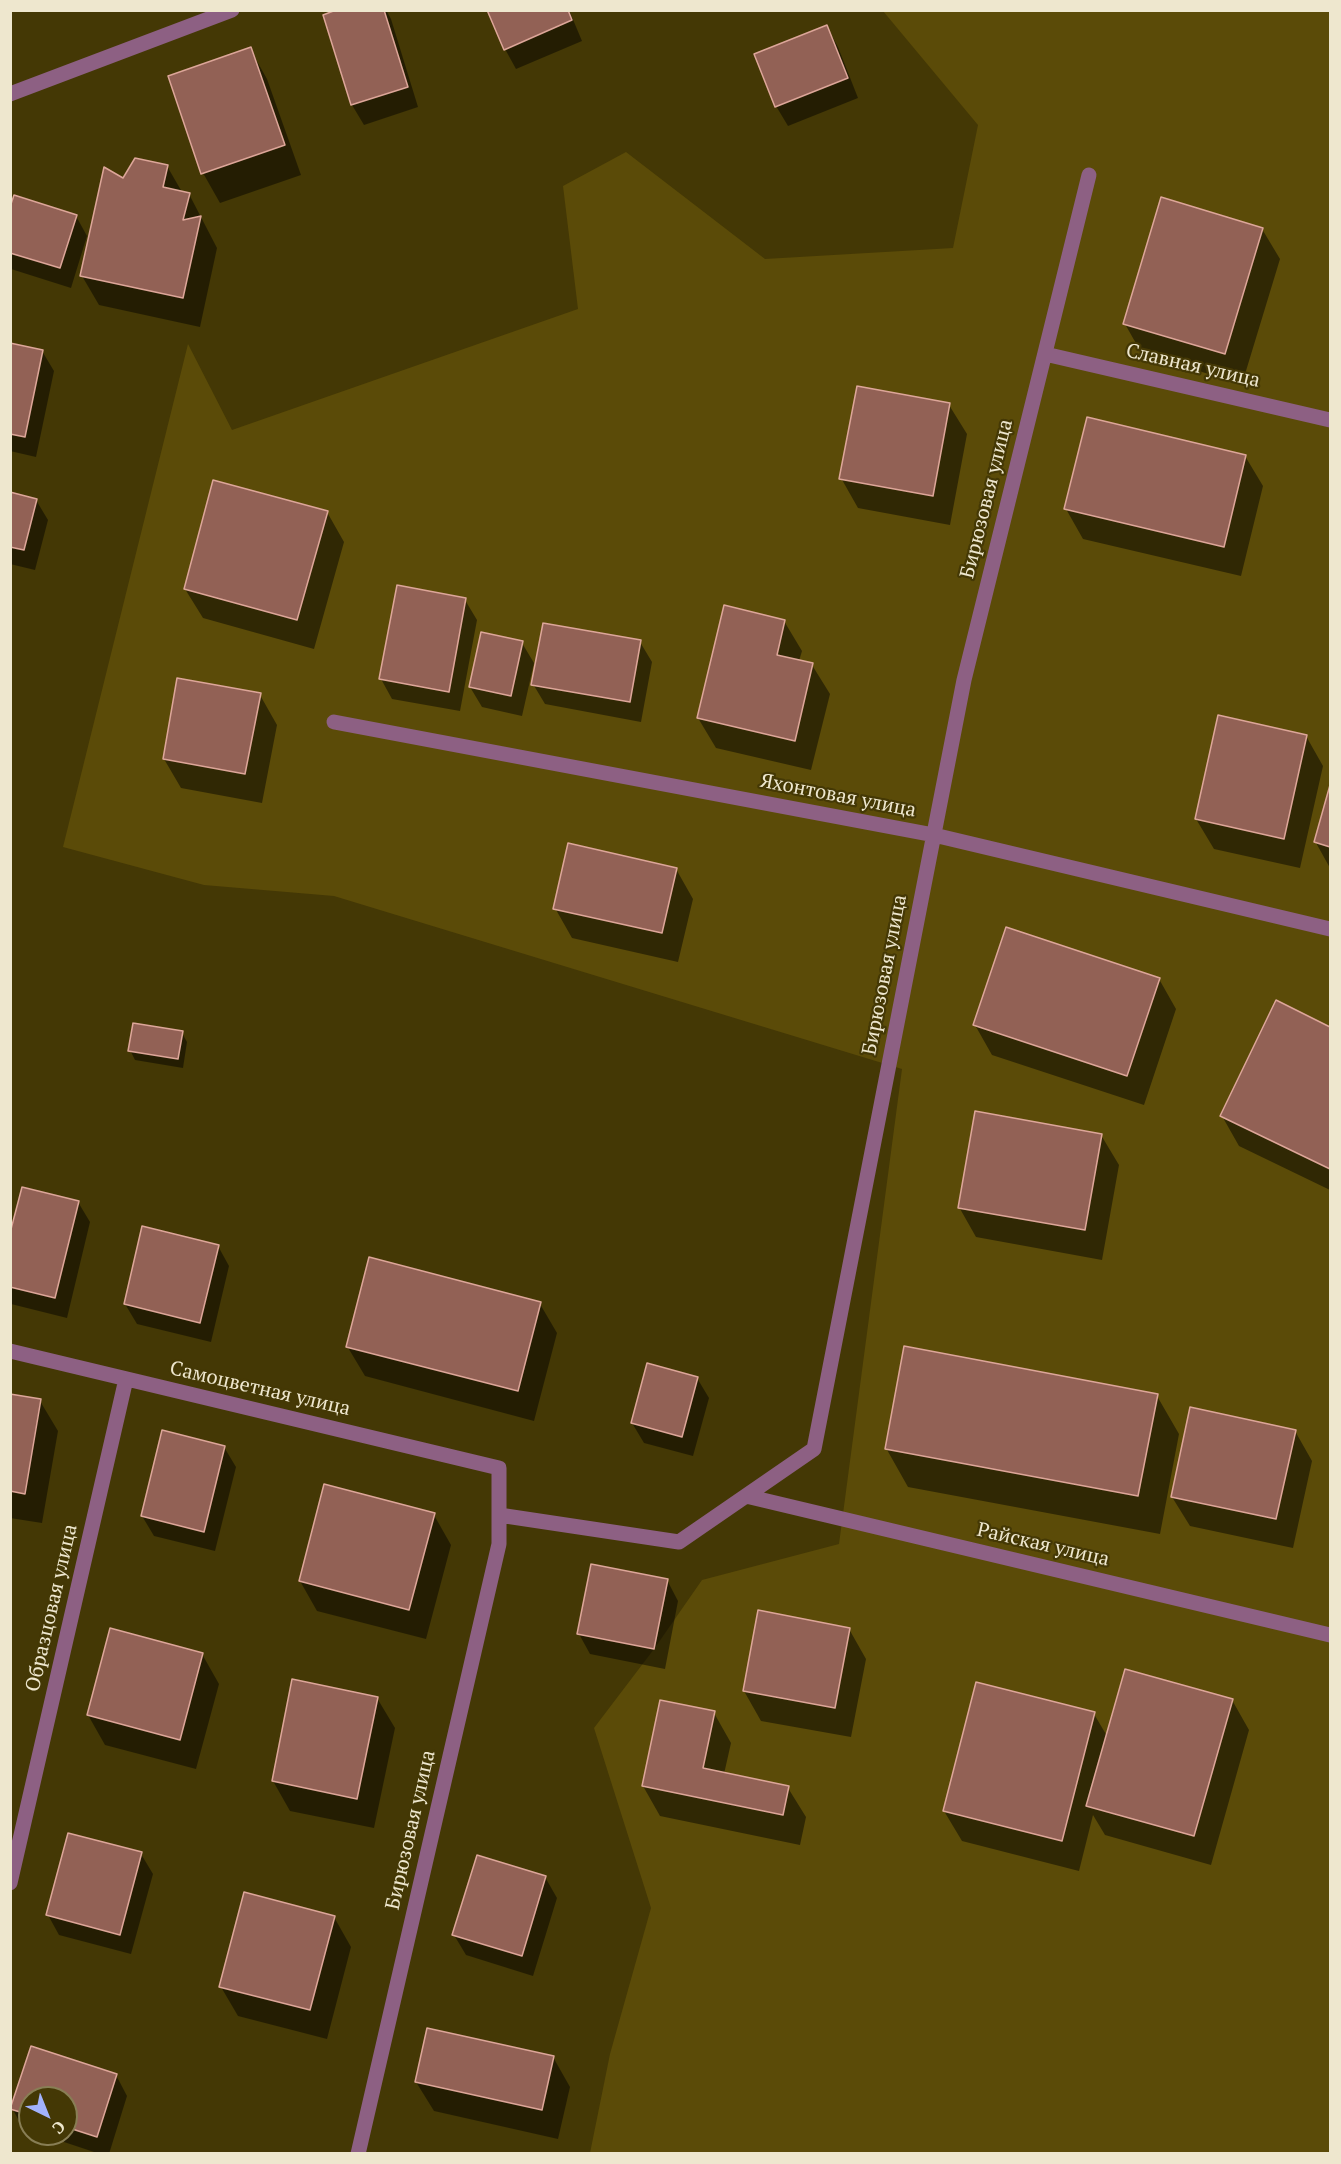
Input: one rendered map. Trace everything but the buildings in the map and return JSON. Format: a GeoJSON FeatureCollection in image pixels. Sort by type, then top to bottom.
{"type":"FeatureCollection","features":[{"type":"Feature","properties":{"kind":"street"},"geometry":{"type":"LineString","coordinates":[[10,94],[232,10]]}},
{"type":"Feature","properties":{"kind":"street","name":"Бирюзовая улица"},"geometry":{"type":"LineString","coordinates":[[499,1515],[679,1542],[814,1449],[963,680],[1089,175]]}},
{"type":"Feature","properties":{"kind":"street","name":"Славная улица"},"geometry":{"type":"LineString","coordinates":[[1045,354],[1330,420]]}},
{"type":"Feature","properties":{"kind":"street","name":"Яхонтовая улица"},"geometry":{"type":"LineString","coordinates":[[334,722],[934,835],[1330,929]]}},
{"type":"Feature","properties":{"kind":"street","name":"Самоцветная улица"},"geometry":{"type":"LineString","coordinates":[[10,1351],[499,1468]]}},
{"type":"Feature","properties":{"kind":"street","name":"Образцовая улица"},"geometry":{"type":"LineString","coordinates":[[10,1883],[126,1379]]}},
{"type":"Feature","properties":{"kind":"street","name":"Бирюзовая улица"},"geometry":{"type":"LineString","coordinates":[[358,2154],[499,1544],[499,1468]]}},
{"type":"Feature","properties":{"kind":"street","name":"Райская улица"},"geometry":{"type":"LineString","coordinates":[[746,1496],[1330,1635]]}},
{"type":"Feature","properties":{"kind":"shaded area"},"geometry":{"type":"Polygon","coordinates":[[[883,11],[1330,11],[1330,2153],[590,2153],[610,2054],[651,1908],[594,1728],[654,1649],[702,1580],[839,1544],[902,1069],[334,896],[204,885],[63,847],[188,344],[232,430],[578,309],[563,186],[626,152],[765,259],[953,248],[978,125],[883,11]]]}}]}
